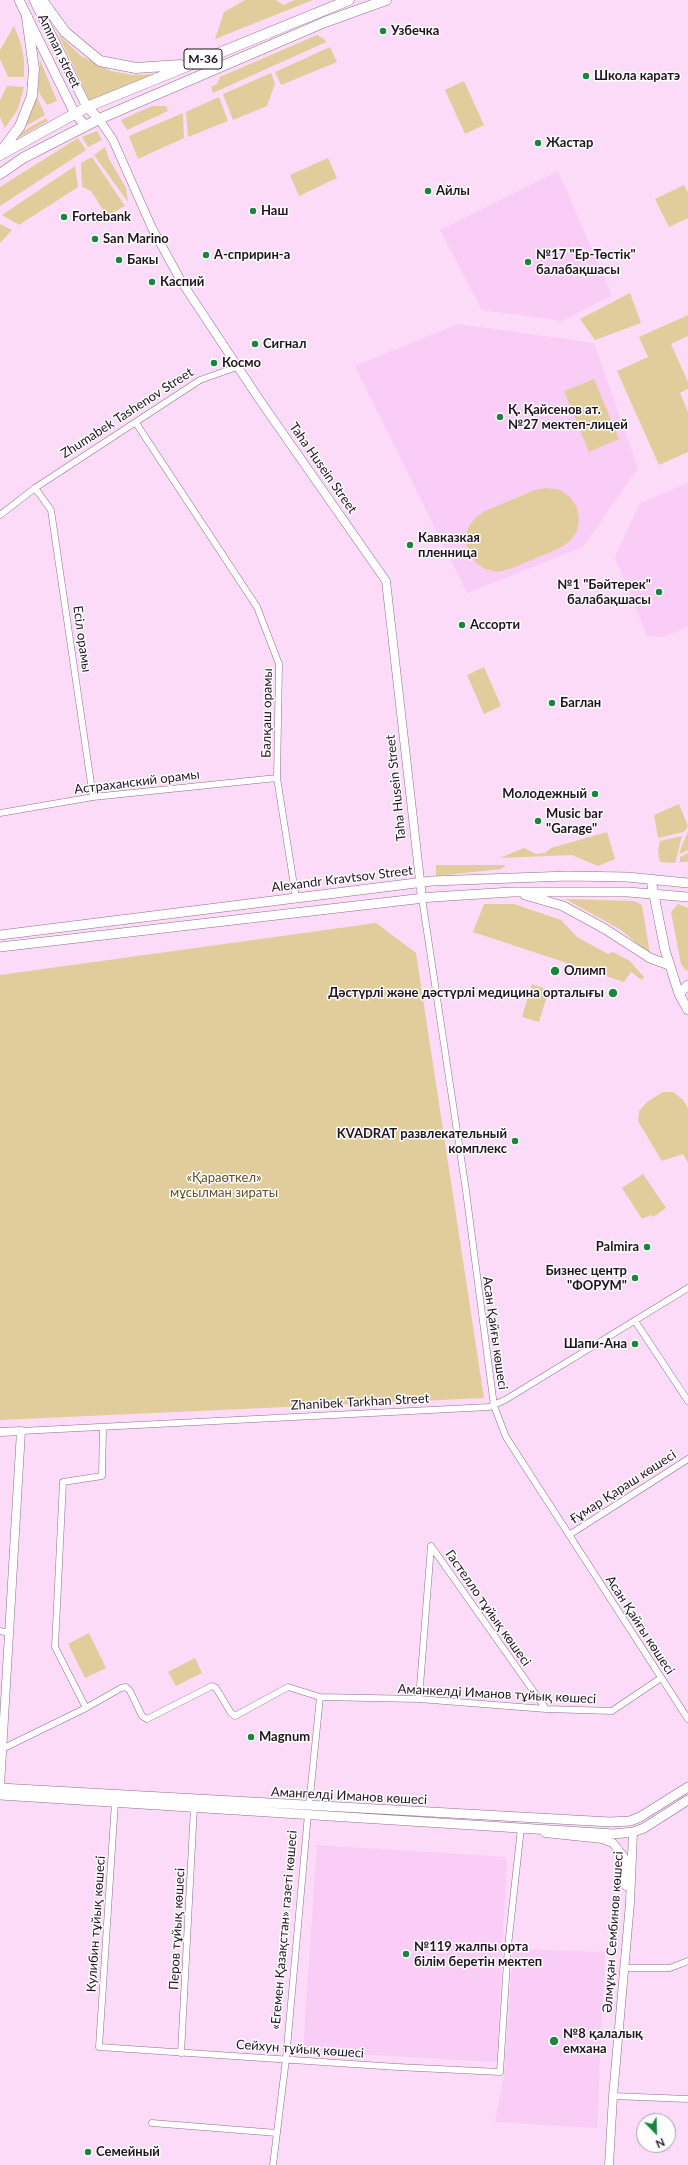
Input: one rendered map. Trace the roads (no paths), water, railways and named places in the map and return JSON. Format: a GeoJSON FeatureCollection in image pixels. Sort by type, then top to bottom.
{"type":"FeatureCollection","features":[{"type":"Feature","properties":{"kind":"main road","name":"Amman street"},"geometry":{"type":"LineString","coordinates":[[19,0],[75,114],[86,126]]}},
{"type":"Feature","properties":{"kind":"main road","name":"Amman street"},"geometry":{"type":"LineString","coordinates":[[34,0],[87,107]]}},
{"type":"Feature","properties":{"kind":"main road"},"geometry":{"type":"LineString","coordinates":[[42,0],[65,32],[100,61],[136,68],[162,67],[194,63]]}},
{"type":"Feature","properties":{"kind":"main road","name":"M-36"},"geometry":{"type":"LineString","coordinates":[[0,154],[87,107],[349,0]]}},
{"type":"Feature","properties":{"kind":"main road","name":"M-36"},"geometry":{"type":"LineString","coordinates":[[0,174],[23,158],[99,119],[325,22],[386,0]]}},
{"type":"Feature","properties":{"kind":"main road"},"geometry":{"type":"LineString","coordinates":[[0,154],[20,126],[32,96],[35,79],[34,56],[28,17]]}},
{"type":"Feature","properties":{"kind":"main road","name":"Taha Husein Street"},"geometry":{"type":"LineString","coordinates":[[87,107],[99,119]]}},
{"type":"Feature","properties":{"kind":"main road","name":"Alexandr Kravtsov Street"},"geometry":{"type":"LineString","coordinates":[[0,935],[420,883],[507,877],[560,876],[628,877],[688,883]]}},
{"type":"Feature","properties":{"kind":"main road"},"geometry":{"type":"LineString","coordinates":[[651,880],[669,965],[679,994],[688,1010]]}},
{"type":"Feature","properties":{"kind":"main road"},"geometry":{"type":"LineString","coordinates":[[512,892],[563,906],[605,929],[650,958],[669,965]]}},
{"type":"Feature","properties":{"kind":"main road"},"geometry":{"type":"LineString","coordinates":[[0,947],[422,898],[512,892],[654,894],[688,897]]}},
{"type":"Feature","properties":{"kind":"main road"},"geometry":{"type":"LineString","coordinates":[[679,994],[688,985]]}},
{"type":"Feature","properties":{"kind":"main road","name":"Амангелді Иманов көшесі"},"geometry":{"type":"LineString","coordinates":[[0,1787],[614,1834],[633,1832],[658,1820],[688,1800]]}},
{"type":"Feature","properties":{"kind":"main road","name":"Амангелді Иманов көшесі"},"geometry":{"type":"LineString","coordinates":[[0,1795],[194,1807],[610,1822],[630,1821],[649,1812],[688,1787]]}},
{"type":"Feature","properties":{"kind":"main road","name":"Әлмұқан Сембинов көшесі"},"geometry":{"type":"LineString","coordinates":[[630,1821],[633,1832]]}},
{"type":"Feature","properties":{"kind":"street","name":"Taha Husein Street"},"geometry":{"type":"LineString","coordinates":[[99,119],[113,140],[152,228],[180,281],[237,367],[386,581],[422,898]]}},
{"type":"Feature","properties":{"kind":"street","name":"Zhumabek Tashenov Street"},"geometry":{"type":"LineString","coordinates":[[0,515],[35,488],[200,380],[237,367]]}},
{"type":"Feature","properties":{"kind":"street","name":"Балқаш орамы"},"geometry":{"type":"LineString","coordinates":[[136,423],[257,607],[279,664],[277,778],[296,898]]}},
{"type":"Feature","properties":{"kind":"street","name":"Есіл орамы"},"geometry":{"type":"LineString","coordinates":[[35,488],[51,510],[93,797]]}},
{"type":"Feature","properties":{"kind":"street","name":"Астраханский орамы"},"geometry":{"type":"LineString","coordinates":[[0,813],[93,797],[277,778]]}},
{"type":"Feature","properties":{"kind":"street","name":"Асан Қайғы көшесі"},"geometry":{"type":"LineString","coordinates":[[422,898],[466,1191],[494,1406],[506,1437],[688,1719]]}},
{"type":"Feature","properties":{"kind":"street","name":"Zhanibek Tarkhan Street"},"geometry":{"type":"LineString","coordinates":[[0,1432],[494,1406],[688,1288]]}},
{"type":"Feature","properties":{"kind":"street"},"geometry":{"type":"LineString","coordinates":[[635,1321],[688,1402]]}},
{"type":"Feature","properties":{"kind":"street"},"geometry":{"type":"LineString","coordinates":[[4,1748],[86,1708],[55,1647],[64,1482],[102,1476],[103,1427]]}},
{"type":"Feature","properties":{"kind":"street"},"geometry":{"type":"LineString","coordinates":[[0,1787],[4,1748],[21,1431]]}},
{"type":"Feature","properties":{"kind":"street","name":"Ғұмар Қараш көшесі"},"geometry":{"type":"LineString","coordinates":[[569,1535],[688,1459]]}},
{"type":"Feature","properties":{"kind":"street","name":"Гастелло тұйық көшесі"},"geometry":{"type":"LineString","coordinates":[[419,1699],[432,1546],[546,1709]]}},
{"type":"Feature","properties":{"kind":"street"},"geometry":{"type":"LineString","coordinates":[[0,1631],[9,1633]]}},
{"type":"Feature","properties":{"kind":"street","name":"Аманкелді Иманов тұйық көшесі"},"geometry":{"type":"LineString","coordinates":[[86,1708],[121,1688],[126,1687],[130,1691],[142,1716],[147,1719],[210,1686],[216,1688],[231,1713],[235,1716],[288,1687],[320,1697],[419,1699],[546,1709],[612,1711],[661,1678]]}},
{"type":"Feature","properties":{"kind":"street","name":"«Егемен Қазақстан» газеті көшесі"},"geometry":{"type":"LineString","coordinates":[[273,2165],[286,2059],[308,1810],[320,1697]]}},
{"type":"Feature","properties":{"kind":"street","name":"Кулибин тұйық көшесі"},"geometry":{"type":"LineString","coordinates":[[99,2047],[115,1802]]}},
{"type":"Feature","properties":{"kind":"street","name":"Перов тұйық көшесі"},"geometry":{"type":"LineString","coordinates":[[181,2053],[194,1807]]}},
{"type":"Feature","properties":{"kind":"street"},"geometry":{"type":"LineString","coordinates":[[524,1828],[544,1833],[602,1839],[612,1843],[624,1857],[626,1889],[630,1902]]}},
{"type":"Feature","properties":{"kind":"street","name":"Сейхун тұйық көшесі"},"geometry":{"type":"LineString","coordinates":[[99,2047],[500,2072],[508,1946],[524,1828]]}},
{"type":"Feature","properties":{"kind":"street","name":"Әлмұқан Сембинов көшесі"},"geometry":{"type":"LineString","coordinates":[[609,2165],[613,2096],[630,1902],[633,1832]]}},
{"type":"Feature","properties":{"kind":"street"},"geometry":{"type":"LineString","coordinates":[[624,1968],[670,1968],[688,1961]]}},
{"type":"Feature","properties":{"kind":"street"},"geometry":{"type":"LineString","coordinates":[[613,2096],[688,2099]]}},
{"type":"Feature","properties":{"kind":"street"},"geometry":{"type":"LineString","coordinates":[[152,2123],[277,2133]]}},
{"type":"Feature","properties":{"kind":"place","name":"Узбечка"},"geometry":{"type":"Point","coordinates":[383,31]}},
{"type":"Feature","properties":{"kind":"place","name":"Школа каратэ"},"geometry":{"type":"Point","coordinates":[586,76]}},
{"type":"Feature","properties":{"kind":"place","name":"Жастар"},"geometry":{"type":"Point","coordinates":[538,143]}},
{"type":"Feature","properties":{"kind":"place","name":"Айлы"},"geometry":{"type":"Point","coordinates":[428,191]}},
{"type":"Feature","properties":{"kind":"place","name":"Наш"},"geometry":{"type":"Point","coordinates":[253,211]}},
{"type":"Feature","properties":{"kind":"place","name":"Fortebank"},"geometry":{"type":"Point","coordinates":[64,217]}},
{"type":"Feature","properties":{"kind":"place","name":"San Marino"},"geometry":{"type":"Point","coordinates":[95,239]}},
{"type":"Feature","properties":{"kind":"place","name":"А-спририн-а"},"geometry":{"type":"Point","coordinates":[206,255]}},
{"type":"Feature","properties":{"kind":"place","name":"Бакы"},"geometry":{"type":"Point","coordinates":[119,260]}},
{"type":"Feature","properties":{"kind":"place","name":"№17 \"Ер-Төстік\" балабақшасы"},"geometry":{"type":"Point","coordinates":[528,262]}},
{"type":"Feature","properties":{"kind":"place","name":"Каспий"},"geometry":{"type":"Point","coordinates":[152,282]}},
{"type":"Feature","properties":{"kind":"place","name":"Сигнал"},"geometry":{"type":"Point","coordinates":[255,344]}},
{"type":"Feature","properties":{"kind":"place","name":"Космо"},"geometry":{"type":"Point","coordinates":[214,363]}},
{"type":"Feature","properties":{"kind":"place","name":"Қ. Қайсенов ат. №27 мектеп-лицей"},"geometry":{"type":"Point","coordinates":[500,417]}},
{"type":"Feature","properties":{"kind":"place","name":"Кавказкая пленница"},"geometry":{"type":"Point","coordinates":[410,545]}},
{"type":"Feature","properties":{"kind":"place","name":"№1 \"Бәйтерек\" балабақшасы"},"geometry":{"type":"Point","coordinates":[659,592]}},
{"type":"Feature","properties":{"kind":"place","name":"Ассорти"},"geometry":{"type":"Point","coordinates":[462,625]}},
{"type":"Feature","properties":{"kind":"place","name":"Баглан"},"geometry":{"type":"Point","coordinates":[552,703]}},
{"type":"Feature","properties":{"kind":"place","name":"Молодежный"},"geometry":{"type":"Point","coordinates":[595,794]}},
{"type":"Feature","properties":{"kind":"place","name":"Music bar \"Garage\""},"geometry":{"type":"Point","coordinates":[538,821]}},
{"type":"Feature","properties":{"kind":"place","name":"Олимп"},"geometry":{"type":"Point","coordinates":[555,971]}},
{"type":"Feature","properties":{"kind":"place","name":"Дәстүрлі және дәстүрлі медицина орталығы"},"geometry":{"type":"Point","coordinates":[613,993]}},
{"type":"Feature","properties":{"kind":"place","name":"KVADRAT развлекательный комплекс"},"geometry":{"type":"Point","coordinates":[515,1141]}},
{"type":"Feature","properties":{"kind":"place","name":"Palmira"},"geometry":{"type":"Point","coordinates":[647,1247]}},
{"type":"Feature","properties":{"kind":"place","name":"Бизнес центр \"ФОРУМ\""},"geometry":{"type":"Point","coordinates":[635,1278]}},
{"type":"Feature","properties":{"kind":"place","name":"Шапи-Ана"},"geometry":{"type":"Point","coordinates":[635,1344]}},
{"type":"Feature","properties":{"kind":"place","name":"Magnum"},"geometry":{"type":"Point","coordinates":[251,1737]}},
{"type":"Feature","properties":{"kind":"place","name":"№119 жалпы орта білім беретін мектеп"},"geometry":{"type":"Point","coordinates":[406,1954]}},
{"type":"Feature","properties":{"kind":"place","name":"№8 қалалық емхана"},"geometry":{"type":"Point","coordinates":[554,2041]}},
{"type":"Feature","properties":{"kind":"place","name":"Семейный"},"geometry":{"type":"Point","coordinates":[88,2152]}},
{"type":"Feature","properties":{"kind":"park label","name":"«Қараөткел» мұсылман зираты"},"geometry":{"type":"Point","coordinates":[224,1186]}}]}
